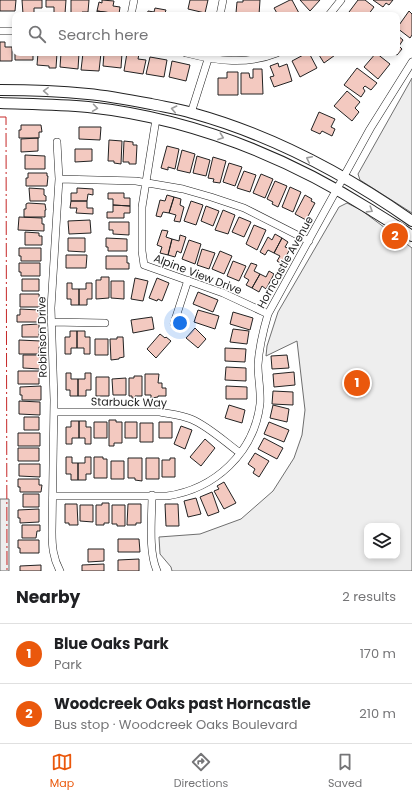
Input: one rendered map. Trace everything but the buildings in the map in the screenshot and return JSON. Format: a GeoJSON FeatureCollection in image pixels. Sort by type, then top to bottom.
{"type":"FeatureCollection","features":[{"type":"Feature","properties":{"kind":"main road"},"geometry":{"type":"LineString","coordinates":[[0,90],[89,94],[116,97],[191,113],[256,134],[309,159],[344,177],[386,202],[412,221]]}},
{"type":"Feature","properties":{"kind":"main road"},"geometry":{"type":"LineString","coordinates":[[0,104],[42,104],[88,107],[156,119],[215,135],[255,150],[323,181],[412,236]]}},
{"type":"Feature","properties":{"kind":"street"},"geometry":{"type":"LineString","coordinates":[[132,12],[134,0]]}},
{"type":"Feature","properties":{"kind":"street"},"geometry":{"type":"LineString","coordinates":[[221,12],[223,0]]}},
{"type":"Feature","properties":{"kind":"street"},"geometry":{"type":"LineString","coordinates":[[331,12],[341,0]]}},
{"type":"Feature","properties":{"kind":"street"},"geometry":{"type":"LineString","coordinates":[[0,31],[12,32]]}},
{"type":"Feature","properties":{"kind":"street"},"geometry":{"type":"LineString","coordinates":[[191,113],[209,56],[231,61],[241,61],[268,56]]}},
{"type":"Feature","properties":{"kind":"street"},"geometry":{"type":"LineString","coordinates":[[344,177],[370,128],[412,62]]}},
{"type":"Feature","properties":{"kind":"street","name":"Alpine View Drive"},"geometry":{"type":"LineString","coordinates":[[156,119],[146,182],[142,223],[142,252],[144,265],[223,293],[268,314]]}},
{"type":"Feature","properties":{"kind":"street","name":"Robinson Drive"},"geometry":{"type":"LineString","coordinates":[[57,142],[58,179],[51,322],[54,412],[52,549],[55,562],[60,571]]}},
{"type":"Feature","properties":{"kind":"street","name":"Horncastle Avenue"},"geometry":{"type":"LineString","coordinates":[[53,496],[168,496],[180,494],[204,484],[224,472],[246,444],[257,422],[260,404],[258,366],[260,346],[268,314],[344,177]]}},
{"type":"Feature","properties":{"kind":"street"},"geometry":{"type":"LineString","coordinates":[[58,179],[146,182],[211,196],[244,208],[309,241]]}},
{"type":"Feature","properties":{"kind":"street"},"geometry":{"type":"LineString","coordinates":[[174,323],[188,280]]}},
{"type":"Feature","properties":{"kind":"street"},"geometry":{"type":"LineString","coordinates":[[51,322],[105,322]]}},
{"type":"Feature","properties":{"kind":"street","name":"Starbuck Way"},"geometry":{"type":"LineString","coordinates":[[54,412],[160,412],[175,414],[191,419],[203,426],[240,453]]}},
{"type":"Feature","properties":{"kind":"street"},"geometry":{"type":"LineString","coordinates":[[152,496],[152,550],[154,564],[157,571]]}},
{"type":"Feature","properties":{"kind":"shaded area"},"geometry":{"type":"Polygon","coordinates":[[[412,78],[412,213],[360,180],[358,174],[412,78]]]}},
{"type":"Feature","properties":{"kind":"shaded area"},"geometry":{"type":"Polygon","coordinates":[[[347,203],[361,210],[412,248],[412,571],[172,571],[171,567],[160,554],[159,537],[200,534],[241,519],[273,491],[294,458],[302,435],[305,410],[297,341],[266,356],[267,346],[278,312],[339,207],[347,203]]]}},
{"type":"Feature","properties":{"kind":"shaded area"},"geometry":{"type":"Polygon","coordinates":[[[0,499],[9,499],[9,571],[0,571],[0,499]]]}},
{"type":"Feature","properties":{"kind":"power"},"geometry":{"type":"LineString","coordinates":[[0,117],[6,117],[7,571]]}},
{"type":"Feature","properties":{"kind":"place","name":"Woodcreek Oaks past Horncastle"},"geometry":{"type":"Point","coordinates":[395,236]}},
{"type":"Feature","properties":{"kind":"place","name":"Blue Oaks Park"},"geometry":{"type":"Point","coordinates":[357,383]}}]}
